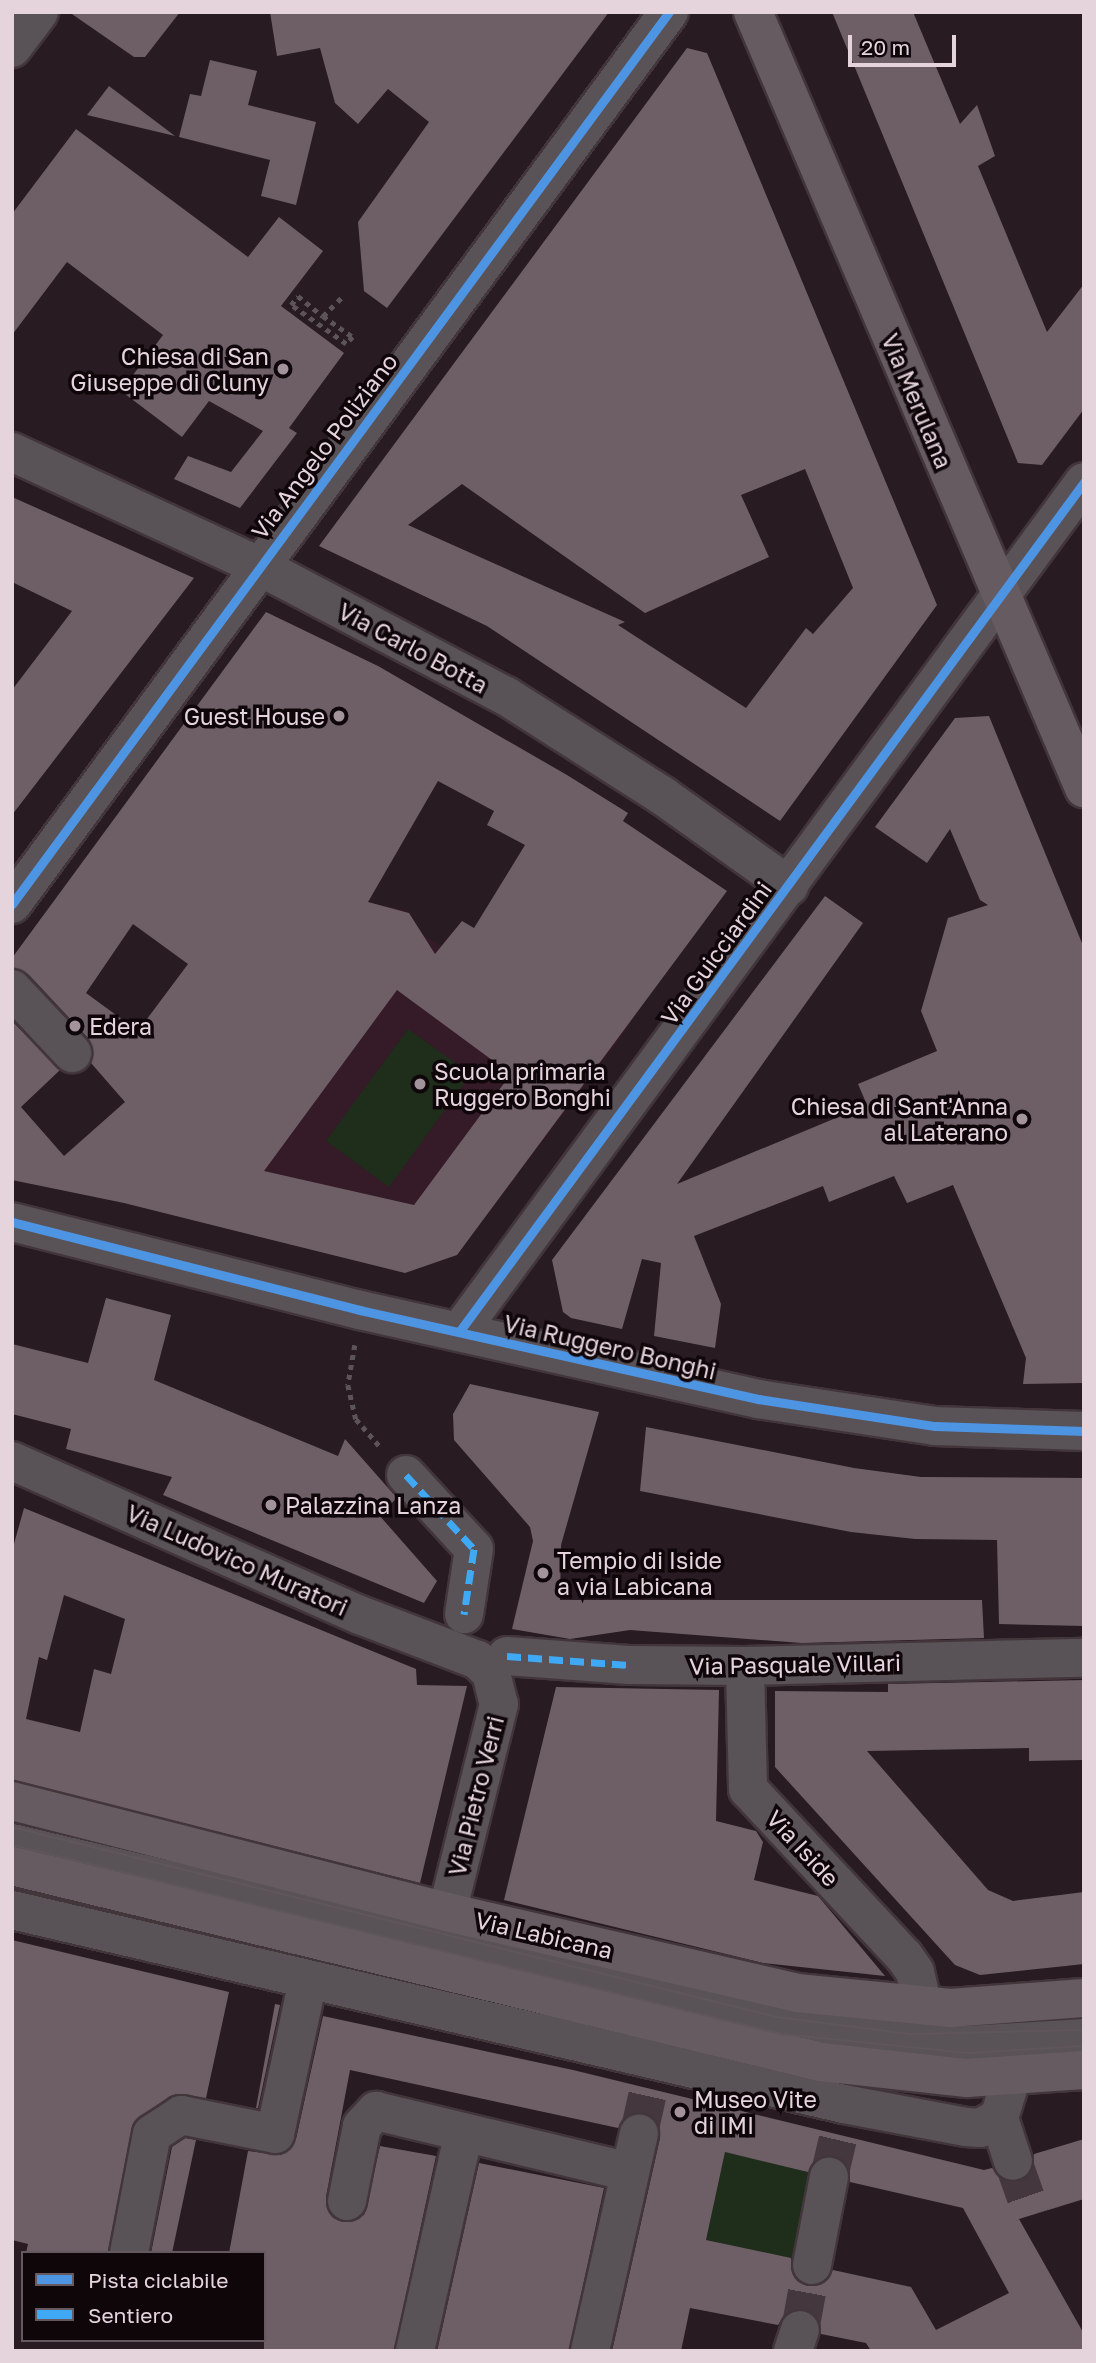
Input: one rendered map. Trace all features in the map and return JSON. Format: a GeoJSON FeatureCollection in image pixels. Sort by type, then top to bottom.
{"type":"FeatureCollection","features":[{"type":"Feature","properties":{"kind":"main road","name":"Via Merulana"},"geometry":{"type":"LineString","coordinates":[[752,12],[999,595],[1084,788]]}},
{"type":"Feature","properties":{"kind":"main road","name":"Via Labicana"},"geometry":{"type":"LineString","coordinates":[[12,1801],[447,1912],[797,1993],[923,2007],[1084,1998]]}},
{"type":"Feature","properties":{"kind":"main road"},"geometry":{"type":"LineString","coordinates":[[12,1866],[655,2058],[845,2102],[915,2076],[1012,2076],[1084,2070]]}},
{"type":"Feature","properties":{"kind":"street"},"geometry":{"type":"LineString","coordinates":[[12,48],[39,12]]}},
{"type":"Feature","properties":{"kind":"street","name":"Via Angelo Poliziano"},"geometry":{"type":"LineString","coordinates":[[12,904],[669,12]]}},
{"type":"Feature","properties":{"kind":"street","name":"Via Carlo Botta"},"geometry":{"type":"LineString","coordinates":[[12,452],[259,566],[548,722],[663,796],[789,886]]}},
{"type":"Feature","properties":{"kind":"street","name":"Via Guicciardini"},"geometry":{"type":"LineString","coordinates":[[459,1332],[1084,482]]}},
{"type":"Feature","properties":{"kind":"street"},"geometry":{"type":"LineString","coordinates":[[12,989],[72,1052]]}},
{"type":"Feature","properties":{"kind":"street","name":"Via Ruggero Bonghi"},"geometry":{"type":"LineString","coordinates":[[12,1222],[655,1379],[812,1408],[935,1426],[1084,1431]]}},
{"type":"Feature","properties":{"kind":"street","name":"Via Ludovico Muratori"},"geometry":{"type":"LineString","coordinates":[[12,1461],[360,1615],[463,1654]]}},
{"type":"Feature","properties":{"kind":"street"},"geometry":{"type":"LineString","coordinates":[[406,1475],[474,1549],[464,1614]]}},
{"type":"Feature","properties":{"kind":"street","name":"Via Pietro Verri"},"geometry":{"type":"LineString","coordinates":[[447,1912],[499,1704],[491,1673],[463,1654]]}},
{"type":"Feature","properties":{"kind":"street","name":"Via Pasquale Villari"},"geometry":{"type":"LineString","coordinates":[[507,1656],[629,1665],[746,1666],[1084,1658]]}},
{"type":"Feature","properties":{"kind":"street","name":"Via Iside"},"geometry":{"type":"LineString","coordinates":[[746,1666],[748,1789],[898,1949],[915,1972],[923,2007]]}},
{"type":"Feature","properties":{"kind":"street","name":"Via Labicana"},"geometry":{"type":"LineString","coordinates":[[12,1843],[807,2031],[968,2045],[1084,2038]]}},
{"type":"Feature","properties":{"kind":"street"},"geometry":{"type":"LineString","coordinates":[[12,1910],[80,1942],[308,1980],[655,2058]]}},
{"type":"Feature","properties":{"kind":"street"},"geometry":{"type":"LineString","coordinates":[[129,2251],[152,2134],[180,2115],[275,2134],[308,1980]]}},
{"type":"Feature","properties":{"kind":"street"},"geometry":{"type":"LineString","coordinates":[[1012,2076],[999,2118],[1013,2161]]}},
{"type":"Feature","properties":{"kind":"street"},"geometry":{"type":"LineString","coordinates":[[845,2102],[966,2127],[980,2128],[999,2118]]}},
{"type":"Feature","properties":{"kind":"street"},"geometry":{"type":"LineString","coordinates":[[347,2201],[362,2126],[376,2111],[630,2172]]}},
{"type":"Feature","properties":{"kind":"street"},"geometry":{"type":"LineString","coordinates":[[415,2351],[464,2132]]}},
{"type":"Feature","properties":{"kind":"street"},"geometry":{"type":"LineString","coordinates":[[590,2351],[639,2133]]}},
{"type":"Feature","properties":{"kind":"street"},"geometry":{"type":"LineString","coordinates":[[812,2265],[829,2177]]}},
{"type":"Feature","properties":{"kind":"path"},"geometry":{"type":"LineString","coordinates":[[323,316],[344,295]]}},
{"type":"Feature","properties":{"kind":"path"},"geometry":{"type":"LineString","coordinates":[[298,296],[323,316],[353,337],[346,344],[291,305],[298,296]]}},
{"type":"Feature","properties":{"kind":"path"},"geometry":{"type":"LineString","coordinates":[[312,329],[316,323]]}},
{"type":"Feature","properties":{"kind":"path"},"geometry":{"type":"LineString","coordinates":[[352,1357],[348,1385],[356,1419],[406,1475]]}},
{"type":"Feature","properties":{"kind":"shaded area","name":"Scuola primaria Ruggero Bonghi"},"geometry":{"type":"Polygon","coordinates":[[[393,907],[409,913],[421,934],[441,946],[462,921],[632,1022],[457,1255],[139,1177],[376,910],[393,907]]]}},
{"type":"Feature","properties":{"kind":"green space"},"geometry":{"type":"Polygon","coordinates":[[[408,1029],[471,1074],[389,1187],[326,1141],[408,1029]]]}},
{"type":"Feature","properties":{"kind":"green space"},"geometry":{"type":"Polygon","coordinates":[[[725,2152],[813,2173],[795,2259],[706,2240],[725,2152]]]}},
{"type":"Feature","properties":{"kind":"building"},"geometry":{"type":"Polygon","coordinates":[[[69,12],[180,12],[145,57],[134,57],[69,12]]]}},
{"type":"Feature","properties":{"kind":"building"},"geometry":{"type":"Polygon","coordinates":[[[270,12],[609,12],[387,308],[364,291],[358,222],[429,122],[388,89],[358,124],[335,103],[320,48],[277,56],[270,12]]]}},
{"type":"Feature","properties":{"kind":"building"},"geometry":{"type":"Polygon","coordinates":[[[832,12],[913,12],[960,124],[977,105],[995,156],[978,166],[1047,332],[1084,284],[1084,409],[1042,465],[1018,463],[832,12]]]}},
{"type":"Feature","properties":{"kind":"building"},"geometry":{"type":"Polygon","coordinates":[[[687,48],[707,53],[937,605],[780,821],[487,626],[319,546],[687,48]],[[805,469],[741,495],[769,557],[645,613],[462,484],[408,525],[625,622],[618,625],[746,708],[806,628],[813,634],[853,588],[805,469]]]}},
{"type":"Feature","properties":{"kind":"building"},"geometry":{"type":"Polygon","coordinates":[[[210,60],[257,71],[248,105],[316,122],[296,205],[261,196],[270,160],[179,137],[190,94],[201,96],[210,60]]]}},
{"type":"Feature","properties":{"kind":"building"},"geometry":{"type":"Polygon","coordinates":[[[109,86],[175,136],[87,115],[109,86]]]}},
{"type":"Feature","properties":{"kind":"building"},"geometry":{"type":"Polygon","coordinates":[[[76,129],[248,257],[279,217],[323,251],[281,306],[344,353],[289,428],[297,433],[240,508],[174,479],[188,456],[231,472],[263,431],[209,401],[182,437],[121,391],[163,335],[67,262],[12,335],[12,214],[76,129]]]}},
{"type":"Feature","properties":{"kind":"building"},"geometry":{"type":"Polygon","coordinates":[[[12,497],[194,578],[12,815],[12,690],[72,611],[12,582],[12,497]]]}},
{"type":"Feature","properties":{"kind":"building"},"geometry":{"type":"Polygon","coordinates":[[[266,612],[378,666],[567,775],[628,813],[623,821],[727,891],[457,1255],[405,1273],[124,1203],[12,1180],[12,1021],[60,1070],[21,1107],[64,1156],[125,1102],[91,1063],[93,1049],[88,1038],[28,974],[12,968],[12,958],[266,612]],[[438,781],[368,902],[409,913],[435,954],[462,921],[474,928],[525,845],[487,825],[494,811],[438,781]],[[133,924],[86,993],[138,1031],[188,964],[133,924]],[[397,990],[264,1171],[414,1205],[511,1074],[397,990]]]}},
{"type":"Feature","properties":{"kind":"building"},"geometry":{"type":"Polygon","coordinates":[[[989,716],[1084,948],[1084,1383],[1023,1384],[1026,1358],[953,1185],[907,1203],[894,1176],[829,1202],[823,1186],[694,1236],[721,1304],[715,1348],[654,1336],[661,1263],[642,1259],[622,1329],[571,1318],[563,1312],[552,1260],[825,896],[863,923],[677,1184],[867,1105],[858,1084],[937,1051],[921,1011],[948,918],[988,905],[980,900],[950,829],[927,863],[875,827],[955,718],[989,716]]]}},
{"type":"Feature","properties":{"kind":"building"},"geometry":{"type":"Polygon","coordinates":[[[106,1298],[171,1315],[154,1380],[338,1456],[345,1439],[397,1498],[379,1515],[437,1581],[424,1603],[163,1495],[172,1477],[66,1449],[71,1429],[12,1414],[12,1344],[88,1363],[106,1298]]]}},
{"type":"Feature","properties":{"kind":"building"},"geometry":{"type":"Polygon","coordinates":[[[470,1384],[599,1412],[561,1545],[560,1600],[982,1600],[984,1638],[802,1643],[630,1630],[570,1639],[512,1629],[533,1541],[530,1527],[454,1440],[453,1414],[470,1384]]]}},
{"type":"Feature","properties":{"kind":"building"},"geometry":{"type":"Polygon","coordinates":[[[646,1427],[854,1468],[921,1477],[1084,1478],[1084,1626],[999,1624],[997,1540],[915,1539],[851,1532],[640,1491],[646,1427]]]}},
{"type":"Feature","properties":{"kind":"building"},"geometry":{"type":"Polygon","coordinates":[[[24,1508],[416,1669],[417,1685],[467,1686],[420,1883],[12,1780],[12,1551],[24,1508]],[[64,1595],[47,1660],[39,1657],[26,1719],[80,1732],[94,1669],[111,1674],[125,1619],[64,1595]]]}},
{"type":"Feature","properties":{"kind":"building"},"geometry":{"type":"Polygon","coordinates":[[[1084,1680],[1084,1760],[1029,1761],[1029,1748],[867,1751],[988,1890],[1013,1901],[1084,1892],[1084,1964],[980,1975],[955,1965],[775,1767],[775,1691],[888,1692],[888,1684],[1084,1680]]]}},
{"type":"Feature","properties":{"kind":"building"},"geometry":{"type":"Polygon","coordinates":[[[556,1687],[719,1690],[716,1821],[756,1831],[763,1842],[754,1880],[818,1896],[885,1976],[763,1963],[504,1900],[556,1687]]]}},
{"type":"Feature","properties":{"kind":"building"},"geometry":{"type":"Polygon","coordinates":[[[12,1940],[229,1992],[206,2098],[170,2096],[134,2122],[108,2251],[26,2251],[28,2244],[12,2240],[12,1940]]]}},
{"type":"Feature","properties":{"kind":"building"},"geometry":{"type":"Polygon","coordinates":[[[275,2004],[280,2005],[256,2108],[275,2004]]]}},
{"type":"Feature","properties":{"kind":"building"},"geometry":{"type":"Polygon","coordinates":[[[323,2016],[573,2070],[984,2170],[992,2168],[1009,2182],[1030,2175],[1034,2154],[1084,2139],[1084,2199],[1019,2219],[1084,2334],[1084,2351],[871,2351],[866,2343],[821,2334],[817,2316],[806,2309],[786,2313],[778,2325],[690,2308],[681,2351],[612,2351],[660,2138],[654,2117],[633,2112],[618,2128],[350,2070],[326,2197],[332,2217],[343,2222],[364,2215],[380,2146],[436,2156],[394,2351],[264,2351],[266,2251],[229,2251],[248,2151],[281,2155],[296,2139],[323,2016]],[[725,2152],[706,2240],[791,2258],[792,2273],[807,2286],[820,2285],[833,2270],[911,2287],[936,2330],[1009,2293],[963,2208],[850,2182],[849,2169],[834,2156],[821,2157],[808,2172],[725,2152]]]}},
{"type":"Feature","properties":{"kind":"building"},"geometry":{"type":"Polygon","coordinates":[[[185,2138],[196,2140],[172,2251],[151,2251],[172,2147],[185,2138]]]}},
{"type":"Feature","properties":{"kind":"building"},"geometry":{"type":"Polygon","coordinates":[[[479,2163],[604,2188],[569,2351],[437,2351],[479,2163]]]}},
{"type":"Feature","properties":{"kind":"tunnel"},"geometry":{"type":"LineString","coordinates":[[639,2133],[649,2088]]}},
{"type":"Feature","properties":{"kind":"tunnel"},"geometry":{"type":"LineString","coordinates":[[829,2177],[839,2134]]}},
{"type":"Feature","properties":{"kind":"tunnel"},"geometry":{"type":"LineString","coordinates":[[1013,2161],[1032,2215]]}},
{"type":"Feature","properties":{"kind":"tunnel"},"geometry":{"type":"LineString","coordinates":[[800,2330],[812,2265]]}},
{"type":"Feature","properties":{"kind":"tram line"},"geometry":{"type":"LineString","coordinates":[[12,1827],[777,2017],[910,2034],[1084,2030]]}},
{"type":"Feature","properties":{"kind":"tram line"},"geometry":{"type":"LineString","coordinates":[[12,1845],[781,2034],[968,2053],[1084,2046]]}},
{"type":"Feature","properties":{"kind":"marked path"},"geometry":{"type":"LineString","coordinates":[[406,1475],[474,1549],[464,1614]]}},
{"type":"Feature","properties":{"kind":"marked path"},"geometry":{"type":"LineString","coordinates":[[507,1656],[629,1665]]}},
{"type":"Feature","properties":{"kind":"cycle path"},"geometry":{"type":"LineString","coordinates":[[12,904],[669,12]]}},
{"type":"Feature","properties":{"kind":"cycle path"},"geometry":{"type":"LineString","coordinates":[[459,1332],[1084,482]]}},
{"type":"Feature","properties":{"kind":"cycle path"},"geometry":{"type":"LineString","coordinates":[[12,1222],[360,1310],[758,1399],[935,1426],[1084,1431]]}},
{"type":"Feature","properties":{"kind":"place","name":"Chiesa di San Giuseppe di Cluny"},"geometry":{"type":"Point","coordinates":[283,369]}},
{"type":"Feature","properties":{"kind":"place","name":"Guest House"},"geometry":{"type":"Point","coordinates":[339,716]}},
{"type":"Feature","properties":{"kind":"place","name":"Edera"},"geometry":{"type":"Point","coordinates":[75,1026]}},
{"type":"Feature","properties":{"kind":"place","name":"Scuola primaria Ruggero Bonghi"},"geometry":{"type":"Point","coordinates":[420,1084]}},
{"type":"Feature","properties":{"kind":"place","name":"Chiesa di Sant'Anna al Laterano"},"geometry":{"type":"Point","coordinates":[1022,1119]}},
{"type":"Feature","properties":{"kind":"place","name":"Palazzina Lanza"},"geometry":{"type":"Point","coordinates":[271,1505]}},
{"type":"Feature","properties":{"kind":"place","name":"Tempio di Iside a via Labicana"},"geometry":{"type":"Point","coordinates":[543,1573]}},
{"type":"Feature","properties":{"kind":"place","name":"Museo Vite di IMI"},"geometry":{"type":"Point","coordinates":[680,2112]}}]}
